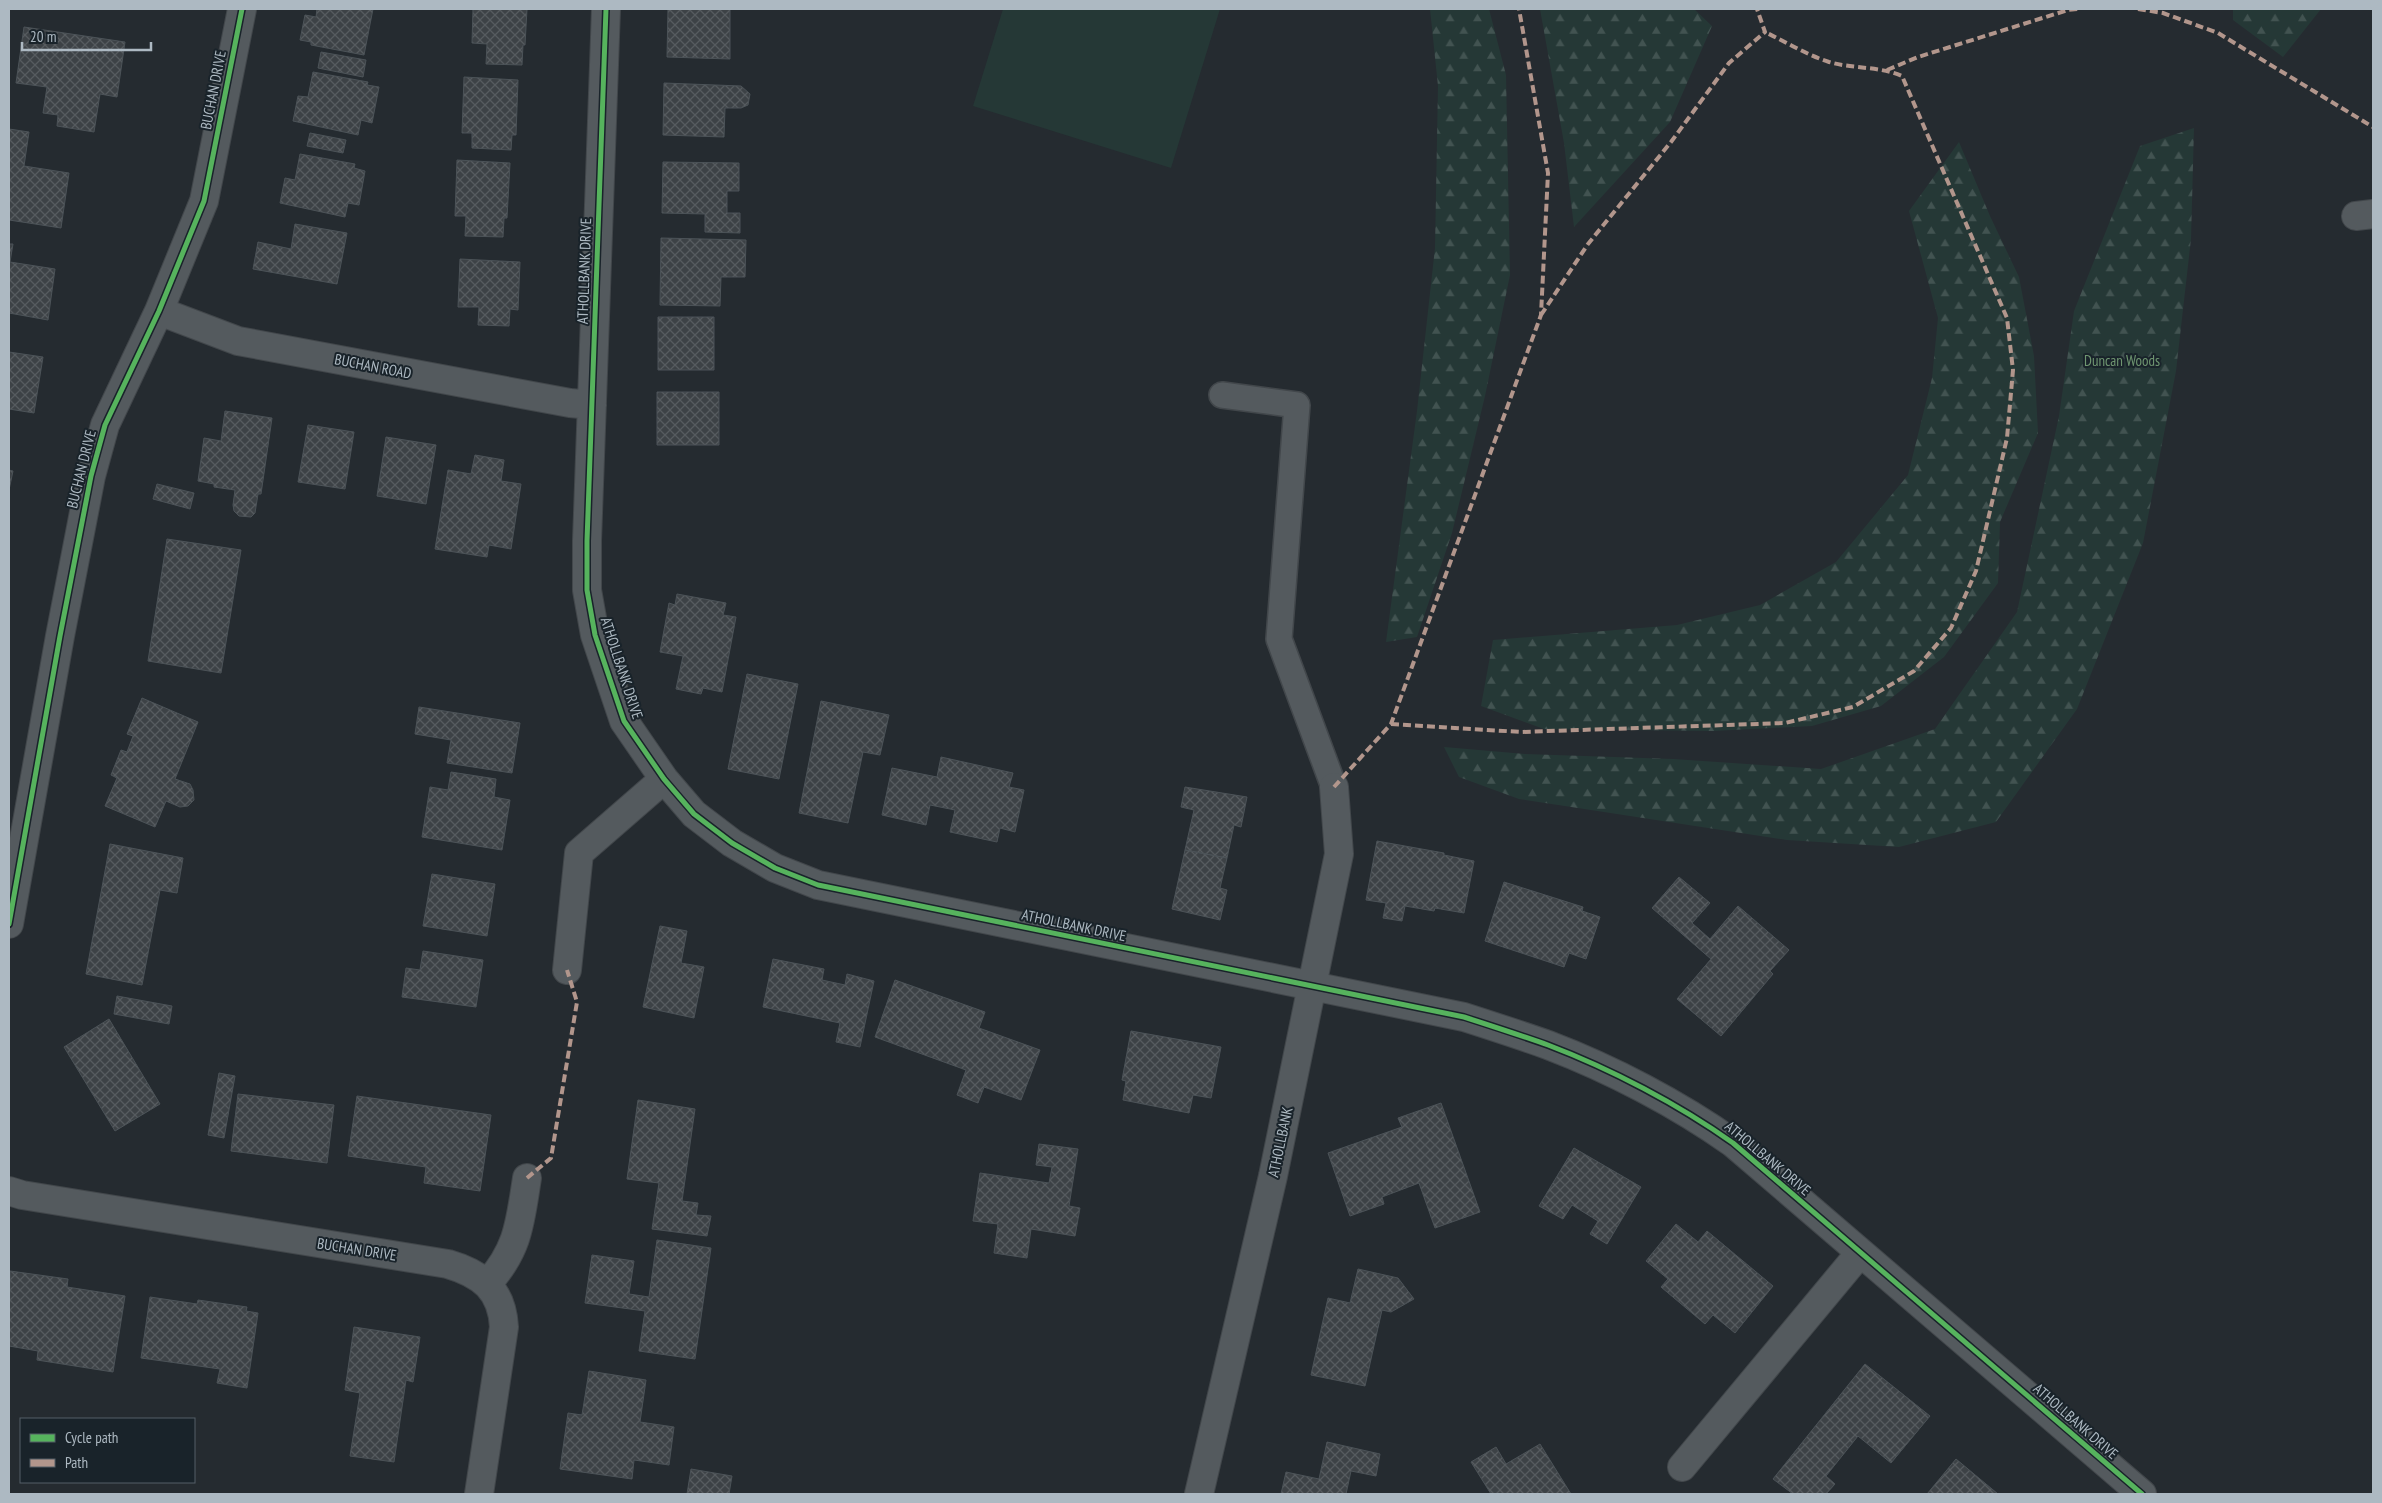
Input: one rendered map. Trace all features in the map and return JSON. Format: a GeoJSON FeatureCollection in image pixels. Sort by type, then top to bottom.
{"type":"FeatureCollection","features":[{"type":"Feature","properties":{"kind":"street","name":"BUCHAN DRIVE"},"geometry":{"type":"LineString","coordinates":[[9,924],[89,484],[105,425],[159,311],[204,201],[242,9]]}},
{"type":"Feature","properties":{"kind":"street","name":"ATHOLLBANK DRIVE"},"geometry":{"type":"LineString","coordinates":[[606,9],[587,541],[588,590],[595,636],[624,721],[664,779],[694,814],[732,843],[775,868],[818,885],[1464,1017],[1548,1045],[1622,1079],[1701,1120],[1733,1143],[2142,1494]]}},
{"type":"Feature","properties":{"kind":"street","name":"BUCHAN ROAD"},"geometry":{"type":"LineString","coordinates":[[159,311],[238,341],[570,403],[592,405]]}},
{"type":"Feature","properties":{"kind":"street"},"geometry":{"type":"LineString","coordinates":[[567,970],[579,852],[664,779]]}},
{"type":"Feature","properties":{"kind":"street","name":"ATHOLLBANK"},"geometry":{"type":"LineString","coordinates":[[1198,1494],[1273,1176],[1339,854],[1334,787]]}},
{"type":"Feature","properties":{"kind":"street"},"geometry":{"type":"LineString","coordinates":[[487,1284],[503,1267],[512,1249],[519,1226],[527,1178]]}},
{"type":"Feature","properties":{"kind":"street","name":"BUCHAN DRIVE"},"geometry":{"type":"LineString","coordinates":[[9,1191],[448,1264],[462,1268],[487,1284],[497,1295],[503,1310],[504,1328],[479,1494]]}},
{"type":"Feature","properties":{"kind":"street"},"geometry":{"type":"LineString","coordinates":[[1682,1467],[1860,1253]]}},
{"type":"Feature","properties":{"kind":"lane"},"geometry":{"type":"LineString","coordinates":[[1222,396],[1297,405],[1279,639],[1334,787]]}},
{"type":"Feature","properties":{"kind":"green space"},"geometry":{"type":"Polygon","coordinates":[[[1003,9],[1220,9],[1171,168],[973,106],[1003,9]]]}},
{"type":"Feature","properties":{"kind":"green space"},"geometry":{"type":"Polygon","coordinates":[[[1430,9],[1489,9],[1506,75],[1510,275],[1485,396],[1452,533],[1417,637],[1386,642],[1417,411],[1435,248],[1438,86],[1430,9]]]}},
{"type":"Feature","properties":{"kind":"green space"},"geometry":{"type":"Polygon","coordinates":[[[1540,9],[1694,9],[1712,26],[1670,122],[1574,227],[1564,143],[1540,9]]]}},
{"type":"Feature","properties":{"kind":"green space"},"geometry":{"type":"Polygon","coordinates":[[[2233,9],[2321,9],[2283,57],[2233,20],[2233,9]]]}},
{"type":"Feature","properties":{"kind":"green space","name":"Duncan Woods"},"geometry":{"type":"Polygon","coordinates":[[[2194,128],[2191,239],[2176,371],[2143,543],[2077,709],[1996,822],[1899,847],[1787,840],[1519,799],[1459,777],[1444,747],[1525,754],[1673,759],[1821,769],[1935,729],[2017,612],[2059,416],[2074,311],[2140,146],[2194,128]]]}},
{"type":"Feature","properties":{"kind":"green space"},"geometry":{"type":"Polygon","coordinates":[[[1959,142],[1990,216],[2019,277],[2034,356],[2038,433],[2000,522],[1998,583],[1944,657],[1881,706],[1812,726],[1713,731],[1544,729],[1481,706],[1493,640],[1677,625],[1760,605],[1836,562],[1908,475],[1932,378],[1938,318],[1909,211],[1959,142]]]}},
{"type":"Feature","properties":{"kind":"building"},"geometry":{"type":"Polygon","coordinates":[[[317,9],[373,9],[364,55],[311,45],[311,42],[300,40],[305,15],[316,17],[317,9]]]}},
{"type":"Feature","properties":{"kind":"building"},"geometry":{"type":"Polygon","coordinates":[[[473,9],[527,9],[522,65],[486,64],[487,44],[472,43],[473,9]]]}},
{"type":"Feature","properties":{"kind":"building"},"geometry":{"type":"Polygon","coordinates":[[[668,9],[730,9],[730,59],[667,57],[668,9]]]}},
{"type":"Feature","properties":{"kind":"building"},"geometry":{"type":"Polygon","coordinates":[[[24,27],[125,42],[117,97],[100,94],[94,132],[57,126],[58,115],[43,113],[47,87],[16,83],[24,27]]]}},
{"type":"Feature","properties":{"kind":"building"},"geometry":{"type":"Polygon","coordinates":[[[321,52],[366,60],[363,77],[318,68],[321,52]]]}},
{"type":"Feature","properties":{"kind":"building"},"geometry":{"type":"Polygon","coordinates":[[[313,72],[368,82],[367,85],[379,87],[372,123],[361,120],[358,135],[293,121],[298,96],[308,97],[313,72]]]}},
{"type":"Feature","properties":{"kind":"building"},"geometry":{"type":"Polygon","coordinates":[[[464,77],[518,80],[516,135],[512,135],[511,150],[472,148],[472,133],[462,133],[464,77]]]}},
{"type":"Feature","properties":{"kind":"building"},"geometry":{"type":"Polygon","coordinates":[[[664,83],[741,86],[750,94],[748,105],[741,108],[725,108],[724,137],[663,135],[664,83]]]}},
{"type":"Feature","properties":{"kind":"building"},"geometry":{"type":"Polygon","coordinates":[[[9,129],[29,132],[24,166],[69,173],[61,228],[9,220],[9,129]]]}},
{"type":"Feature","properties":{"kind":"building"},"geometry":{"type":"Polygon","coordinates":[[[310,133],[346,140],[343,153],[307,146],[310,133]]]}},
{"type":"Feature","properties":{"kind":"building"},"geometry":{"type":"Polygon","coordinates":[[[300,154],[355,164],[354,168],[365,171],[359,205],[348,203],[345,217],[280,203],[285,178],[295,180],[300,154]]]}},
{"type":"Feature","properties":{"kind":"building"},"geometry":{"type":"Polygon","coordinates":[[[457,160],[510,163],[507,218],[504,218],[503,237],[465,236],[466,216],[455,216],[457,160]]]}},
{"type":"Feature","properties":{"kind":"building"},"geometry":{"type":"Polygon","coordinates":[[[663,162],[739,163],[739,191],[727,191],[727,213],[740,213],[740,233],[705,232],[705,214],[662,213],[663,162]]]}},
{"type":"Feature","properties":{"kind":"building"},"geometry":{"type":"Polygon","coordinates":[[[295,224],[347,233],[337,284],[253,269],[258,242],[291,249],[295,224]]]}},
{"type":"Feature","properties":{"kind":"building"},"geometry":{"type":"Polygon","coordinates":[[[661,238],[746,240],[745,277],[721,277],[720,306],[660,305],[661,238]]]}},
{"type":"Feature","properties":{"kind":"building"},"geometry":{"type":"Polygon","coordinates":[[[9,244],[13,244],[10,262],[55,269],[48,320],[9,313],[9,244]]]}},
{"type":"Feature","properties":{"kind":"building"},"geometry":{"type":"Polygon","coordinates":[[[460,259],[520,262],[518,310],[510,309],[509,326],[478,325],[479,307],[458,307],[460,259]]]}},
{"type":"Feature","properties":{"kind":"building"},"geometry":{"type":"Polygon","coordinates":[[[658,317],[714,317],[714,370],[658,370],[658,317]]]}},
{"type":"Feature","properties":{"kind":"building"},"geometry":{"type":"Polygon","coordinates":[[[9,352],[43,357],[34,413],[9,409],[9,352]]]}},
{"type":"Feature","properties":{"kind":"building"},"geometry":{"type":"Polygon","coordinates":[[[657,392],[719,392],[719,445],[657,445],[657,392]]]}},
{"type":"Feature","properties":{"kind":"building"},"geometry":{"type":"Polygon","coordinates":[[[225,411],[272,418],[261,494],[258,494],[255,513],[251,517],[239,516],[234,511],[235,490],[214,487],[214,484],[198,481],[204,438],[221,441],[225,411]]]}},
{"type":"Feature","properties":{"kind":"building"},"geometry":{"type":"Polygon","coordinates":[[[308,425],[354,432],[345,489],[298,482],[308,425]]]}},
{"type":"Feature","properties":{"kind":"building"},"geometry":{"type":"Polygon","coordinates":[[[386,437],[436,445],[426,504],[377,496],[386,437]]]}},
{"type":"Feature","properties":{"kind":"building"},"geometry":{"type":"Polygon","coordinates":[[[475,455],[504,460],[501,481],[521,484],[511,549],[489,545],[487,557],[435,549],[448,470],[471,474],[475,455]]]}},
{"type":"Feature","properties":{"kind":"building"},"geometry":{"type":"Polygon","coordinates":[[[9,470],[13,471],[9,490],[9,470]]]}},
{"type":"Feature","properties":{"kind":"building"},"geometry":{"type":"Polygon","coordinates":[[[157,484],[194,493],[190,509],[153,499],[157,484]]]}},
{"type":"Feature","properties":{"kind":"building"},"geometry":{"type":"Polygon","coordinates":[[[167,539],[241,550],[221,673],[148,661],[167,539]]]}},
{"type":"Feature","properties":{"kind":"building"},"geometry":{"type":"Polygon","coordinates":[[[677,594],[726,603],[723,615],[736,617],[722,692],[703,688],[701,694],[676,689],[683,656],[660,652],[669,603],[675,605],[677,594]]]}},
{"type":"Feature","properties":{"kind":"building"},"geometry":{"type":"Polygon","coordinates":[[[747,674],[798,684],[779,779],[728,769],[747,674]]]}},
{"type":"Feature","properties":{"kind":"building"},"geometry":{"type":"Polygon","coordinates":[[[142,698],[198,722],[175,779],[190,784],[194,800],[188,806],[180,807],[166,801],[155,827],[105,806],[117,778],[111,775],[121,750],[127,752],[133,736],[127,734],[142,698]]]}},
{"type":"Feature","properties":{"kind":"building"},"geometry":{"type":"Polygon","coordinates":[[[821,701],[889,715],[880,755],[863,752],[848,823],[799,813],[821,701]]]}},
{"type":"Feature","properties":{"kind":"building"},"geometry":{"type":"Polygon","coordinates":[[[419,707],[520,723],[512,773],[447,763],[451,740],[415,734],[419,707]]]}},
{"type":"Feature","properties":{"kind":"building"},"geometry":{"type":"Polygon","coordinates":[[[941,757],[1013,773],[1009,787],[1024,790],[1015,832],[1000,828],[997,842],[950,832],[955,810],[930,805],[926,825],[882,815],[892,768],[937,777],[941,757]]]}},
{"type":"Feature","properties":{"kind":"building"},"geometry":{"type":"Polygon","coordinates":[[[451,772],[496,779],[494,797],[510,800],[502,850],[422,837],[430,787],[448,790],[451,772]]]}},
{"type":"Feature","properties":{"kind":"building"},"geometry":{"type":"Polygon","coordinates":[[[1185,787],[1247,797],[1241,827],[1234,825],[1227,858],[1185,850],[1194,810],[1181,807],[1185,787]]]}},
{"type":"Feature","properties":{"kind":"building"},"geometry":{"type":"Polygon","coordinates":[[[1377,841],[1444,853],[1444,855],[1474,861],[1464,913],[1435,908],[1434,911],[1405,906],[1402,921],[1383,918],[1386,903],[1366,900],[1377,841]]]}},
{"type":"Feature","properties":{"kind":"building"},"geometry":{"type":"Polygon","coordinates":[[[110,844],[183,858],[177,893],[160,890],[142,985],[86,974],[110,844]]]}},
{"type":"Feature","properties":{"kind":"building"},"geometry":{"type":"Polygon","coordinates":[[[1185,850],[1227,858],[1220,888],[1227,890],[1220,920],[1172,909],[1185,850]]]}},
{"type":"Feature","properties":{"kind":"building"},"geometry":{"type":"Polygon","coordinates":[[[432,874],[495,884],[487,936],[423,926],[432,874]]]}},
{"type":"Feature","properties":{"kind":"building"},"geometry":{"type":"Polygon","coordinates":[[[1679,877],[1710,903],[1692,923],[1710,939],[1738,906],[1789,950],[1770,971],[1773,974],[1721,1036],[1677,999],[1711,959],[1652,908],[1679,877]]]}},
{"type":"Feature","properties":{"kind":"building"},"geometry":{"type":"Polygon","coordinates":[[[1504,882],[1583,907],[1582,911],[1600,917],[1586,959],[1569,953],[1564,967],[1485,941],[1504,882]]]}},
{"type":"Feature","properties":{"kind":"building"},"geometry":{"type":"Polygon","coordinates":[[[660,926],[687,931],[681,963],[704,967],[694,1018],[643,1007],[660,926]]]}},
{"type":"Feature","properties":{"kind":"building"},"geometry":{"type":"Polygon","coordinates":[[[423,951],[483,960],[476,1007],[402,997],[406,968],[420,970],[423,951]]]}},
{"type":"Feature","properties":{"kind":"building"},"geometry":{"type":"Polygon","coordinates":[[[773,959],[824,969],[822,980],[845,985],[847,974],[874,981],[860,1047],[836,1042],[840,1023],[763,1007],[773,959]]]}},
{"type":"Feature","properties":{"kind":"building"},"geometry":{"type":"Polygon","coordinates":[[[895,980],[985,1012],[979,1028],[1040,1050],[1021,1100],[984,1087],[978,1103],[957,1095],[966,1070],[875,1037],[895,980]]]}},
{"type":"Feature","properties":{"kind":"building"},"geometry":{"type":"Polygon","coordinates":[[[117,996],[172,1006],[169,1024],[114,1014],[117,996]]]}},
{"type":"Feature","properties":{"kind":"building"},"geometry":{"type":"Polygon","coordinates":[[[109,1019],[160,1104],[115,1131],[64,1047],[109,1019]]]}},
{"type":"Feature","properties":{"kind":"building"},"geometry":{"type":"Polygon","coordinates":[[[1131,1031],[1221,1047],[1211,1098],[1193,1095],[1189,1113],[1123,1100],[1126,1081],[1122,1080],[1131,1031]]]}},
{"type":"Feature","properties":{"kind":"building"},"geometry":{"type":"Polygon","coordinates":[[[219,1073],[235,1076],[224,1138],[208,1135],[219,1073]]]}},
{"type":"Feature","properties":{"kind":"building"},"geometry":{"type":"Polygon","coordinates":[[[238,1094],[334,1105],[327,1163],[231,1151],[238,1094]]]}},
{"type":"Feature","properties":{"kind":"building"},"geometry":{"type":"Polygon","coordinates":[[[357,1096],[491,1115],[480,1191],[424,1183],[426,1167],[348,1156],[357,1096]]]}},
{"type":"Feature","properties":{"kind":"building"},"geometry":{"type":"Polygon","coordinates":[[[638,1100],[695,1109],[682,1201],[698,1203],[696,1215],[711,1216],[707,1236],[652,1229],[659,1183],[627,1179],[638,1100]]]}},
{"type":"Feature","properties":{"kind":"building"},"geometry":{"type":"Polygon","coordinates":[[[1441,1103],[1480,1212],[1435,1228],[1419,1183],[1382,1197],[1384,1204],[1350,1216],[1328,1153],[1402,1127],[1398,1118],[1441,1103]]]}},
{"type":"Feature","properties":{"kind":"building"},"geometry":{"type":"Polygon","coordinates":[[[1039,1144],[1078,1149],[1069,1206],[1080,1208],[1075,1236],[1031,1229],[1027,1258],[994,1253],[998,1224],[973,1221],[980,1173],[1049,1183],[1052,1167],[1036,1165],[1039,1144]]]}},
{"type":"Feature","properties":{"kind":"building"},"geometry":{"type":"Polygon","coordinates":[[[1574,1148],[1641,1187],[1607,1244],[1590,1234],[1598,1221],[1572,1205],[1563,1219],[1539,1206],[1574,1148]]]}},
{"type":"Feature","properties":{"kind":"building"},"geometry":{"type":"Polygon","coordinates":[[[1676,1224],[1698,1242],[1707,1231],[1773,1286],[1735,1333],[1713,1315],[1705,1324],[1661,1287],[1668,1279],[1646,1261],[1676,1224]]]}},
{"type":"Feature","properties":{"kind":"building"},"geometry":{"type":"Polygon","coordinates":[[[657,1240],[711,1248],[695,1359],[639,1351],[645,1311],[585,1303],[592,1255],[634,1261],[629,1294],[649,1297],[657,1240]]]}},
{"type":"Feature","properties":{"kind":"building"},"geometry":{"type":"Polygon","coordinates":[[[1358,1269],[1398,1278],[1414,1299],[1391,1312],[1382,1310],[1365,1386],[1311,1375],[1328,1298],[1350,1303],[1358,1269]]]}},
{"type":"Feature","properties":{"kind":"building"},"geometry":{"type":"Polygon","coordinates":[[[10,1271],[68,1279],[67,1287],[125,1296],[113,1372],[37,1360],[38,1351],[9,1346],[10,1271]]]}},
{"type":"Feature","properties":{"kind":"building"},"geometry":{"type":"Polygon","coordinates":[[[150,1297],[197,1304],[198,1300],[247,1307],[246,1311],[258,1313],[247,1388],[217,1383],[220,1369],[141,1358],[150,1297]]]}},
{"type":"Feature","properties":{"kind":"building"},"geometry":{"type":"Polygon","coordinates":[[[354,1327],[420,1337],[413,1382],[406,1380],[394,1462],[350,1456],[360,1393],[345,1390],[354,1327]]]}},
{"type":"Feature","properties":{"kind":"building"},"geometry":{"type":"Polygon","coordinates":[[[1865,1364],[1930,1416],[1891,1463],[1858,1436],[1826,1476],[1835,1484],[1826,1494],[1793,1494],[1773,1479],[1865,1364]]]}},
{"type":"Feature","properties":{"kind":"building"},"geometry":{"type":"Polygon","coordinates":[[[589,1371],[646,1380],[640,1422],[674,1427],[669,1465],[634,1460],[632,1479],[560,1469],[568,1413],[582,1415],[589,1371]]]}},
{"type":"Feature","properties":{"kind":"building"},"geometry":{"type":"Polygon","coordinates":[[[1327,1442],[1380,1454],[1376,1476],[1351,1471],[1346,1494],[1281,1494],[1286,1472],[1319,1479],[1327,1442]]]}},
{"type":"Feature","properties":{"kind":"building"},"geometry":{"type":"Polygon","coordinates":[[[1540,1444],[1571,1494],[1491,1494],[1471,1462],[1496,1447],[1506,1464],[1540,1444]]]}},
{"type":"Feature","properties":{"kind":"building"},"geometry":{"type":"Polygon","coordinates":[[[1956,1459],[1998,1494],[1927,1494],[1956,1459]]]}},
{"type":"Feature","properties":{"kind":"building"},"geometry":{"type":"Polygon","coordinates":[[[691,1469],[732,1476],[729,1494],[687,1494],[691,1469]]]}},
{"type":"Feature","properties":{"kind":"marked path"},"geometry":{"type":"LineString","coordinates":[[1334,787],[1391,724],[1541,315],[1548,173],[1519,9]]}},
{"type":"Feature","properties":{"kind":"marked path"},"geometry":{"type":"LineString","coordinates":[[1541,315],[1588,244],[1671,142],[1729,63],[1765,32],[1757,9]]}},
{"type":"Feature","properties":{"kind":"marked path"},"geometry":{"type":"LineString","coordinates":[[1887,70],[1918,57],[2068,10],[2078,9]]}},
{"type":"Feature","properties":{"kind":"marked path"},"geometry":{"type":"LineString","coordinates":[[2138,9],[2163,13],[2218,33],[2373,127]]}},
{"type":"Feature","properties":{"kind":"marked path"},"geometry":{"type":"LineString","coordinates":[[1391,724],[1521,732],[1785,723],[1853,707],[1914,671],[1951,628],[1976,571],[2007,438],[2013,370],[2007,318],[1902,76],[1884,71],[1829,62],[1765,32]]}},
{"type":"Feature","properties":{"kind":"marked path"},"geometry":{"type":"LineString","coordinates":[[527,1178],[551,1158],[577,1002],[567,970]]}},
{"type":"Feature","properties":{"kind":"cycle path"},"geometry":{"type":"LineString","coordinates":[[9,924],[60,636],[91,476],[105,425],[159,311],[204,201],[242,9]]}},
{"type":"Feature","properties":{"kind":"cycle path"},"geometry":{"type":"LineString","coordinates":[[606,9],[587,541],[587,590],[595,635],[624,721],[664,779],[694,814],[732,843],[775,868],[818,885],[1464,1017],[1548,1045],[1620,1076],[1667,1101],[1733,1143],[2142,1494]]}}]}
